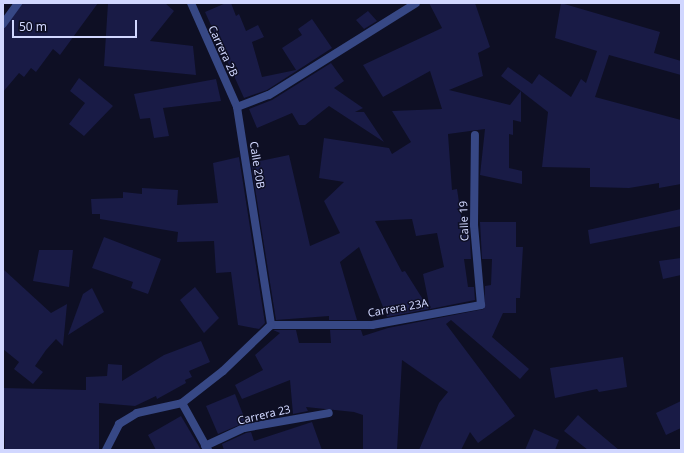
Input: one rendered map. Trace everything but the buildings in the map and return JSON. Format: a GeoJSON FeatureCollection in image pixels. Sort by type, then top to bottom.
{"type":"FeatureCollection","features":[{"type":"Feature","properties":{"kind":"street"},"geometry":{"type":"LineString","coordinates":[[3,24],[18,3]]}},
{"type":"Feature","properties":{"kind":"street","name":"Carrera 2B"},"geometry":{"type":"LineString","coordinates":[[191,3],[237,107]]}},
{"type":"Feature","properties":{"kind":"street"},"geometry":{"type":"LineString","coordinates":[[237,107],[269,95],[416,3]]}},
{"type":"Feature","properties":{"kind":"street","name":"Calle 20B"},"geometry":{"type":"LineString","coordinates":[[237,107],[271,325]]}},
{"type":"Feature","properties":{"kind":"street","name":"Calle 19"},"geometry":{"type":"LineString","coordinates":[[475,135],[474,225],[481,305]]}},
{"type":"Feature","properties":{"kind":"street","name":"Carrera 23A"},"geometry":{"type":"LineString","coordinates":[[271,325],[372,325],[481,305]]}},
{"type":"Feature","properties":{"kind":"street"},"geometry":{"type":"LineString","coordinates":[[106,450],[119,424],[137,413],[182,403],[223,371],[271,325]]}},
{"type":"Feature","properties":{"kind":"street"},"geometry":{"type":"LineString","coordinates":[[182,403],[207,448]]}},
{"type":"Feature","properties":{"kind":"street","name":"Carrera 23"},"geometry":{"type":"LineString","coordinates":[[207,448],[244,428],[329,412]]}}]}
